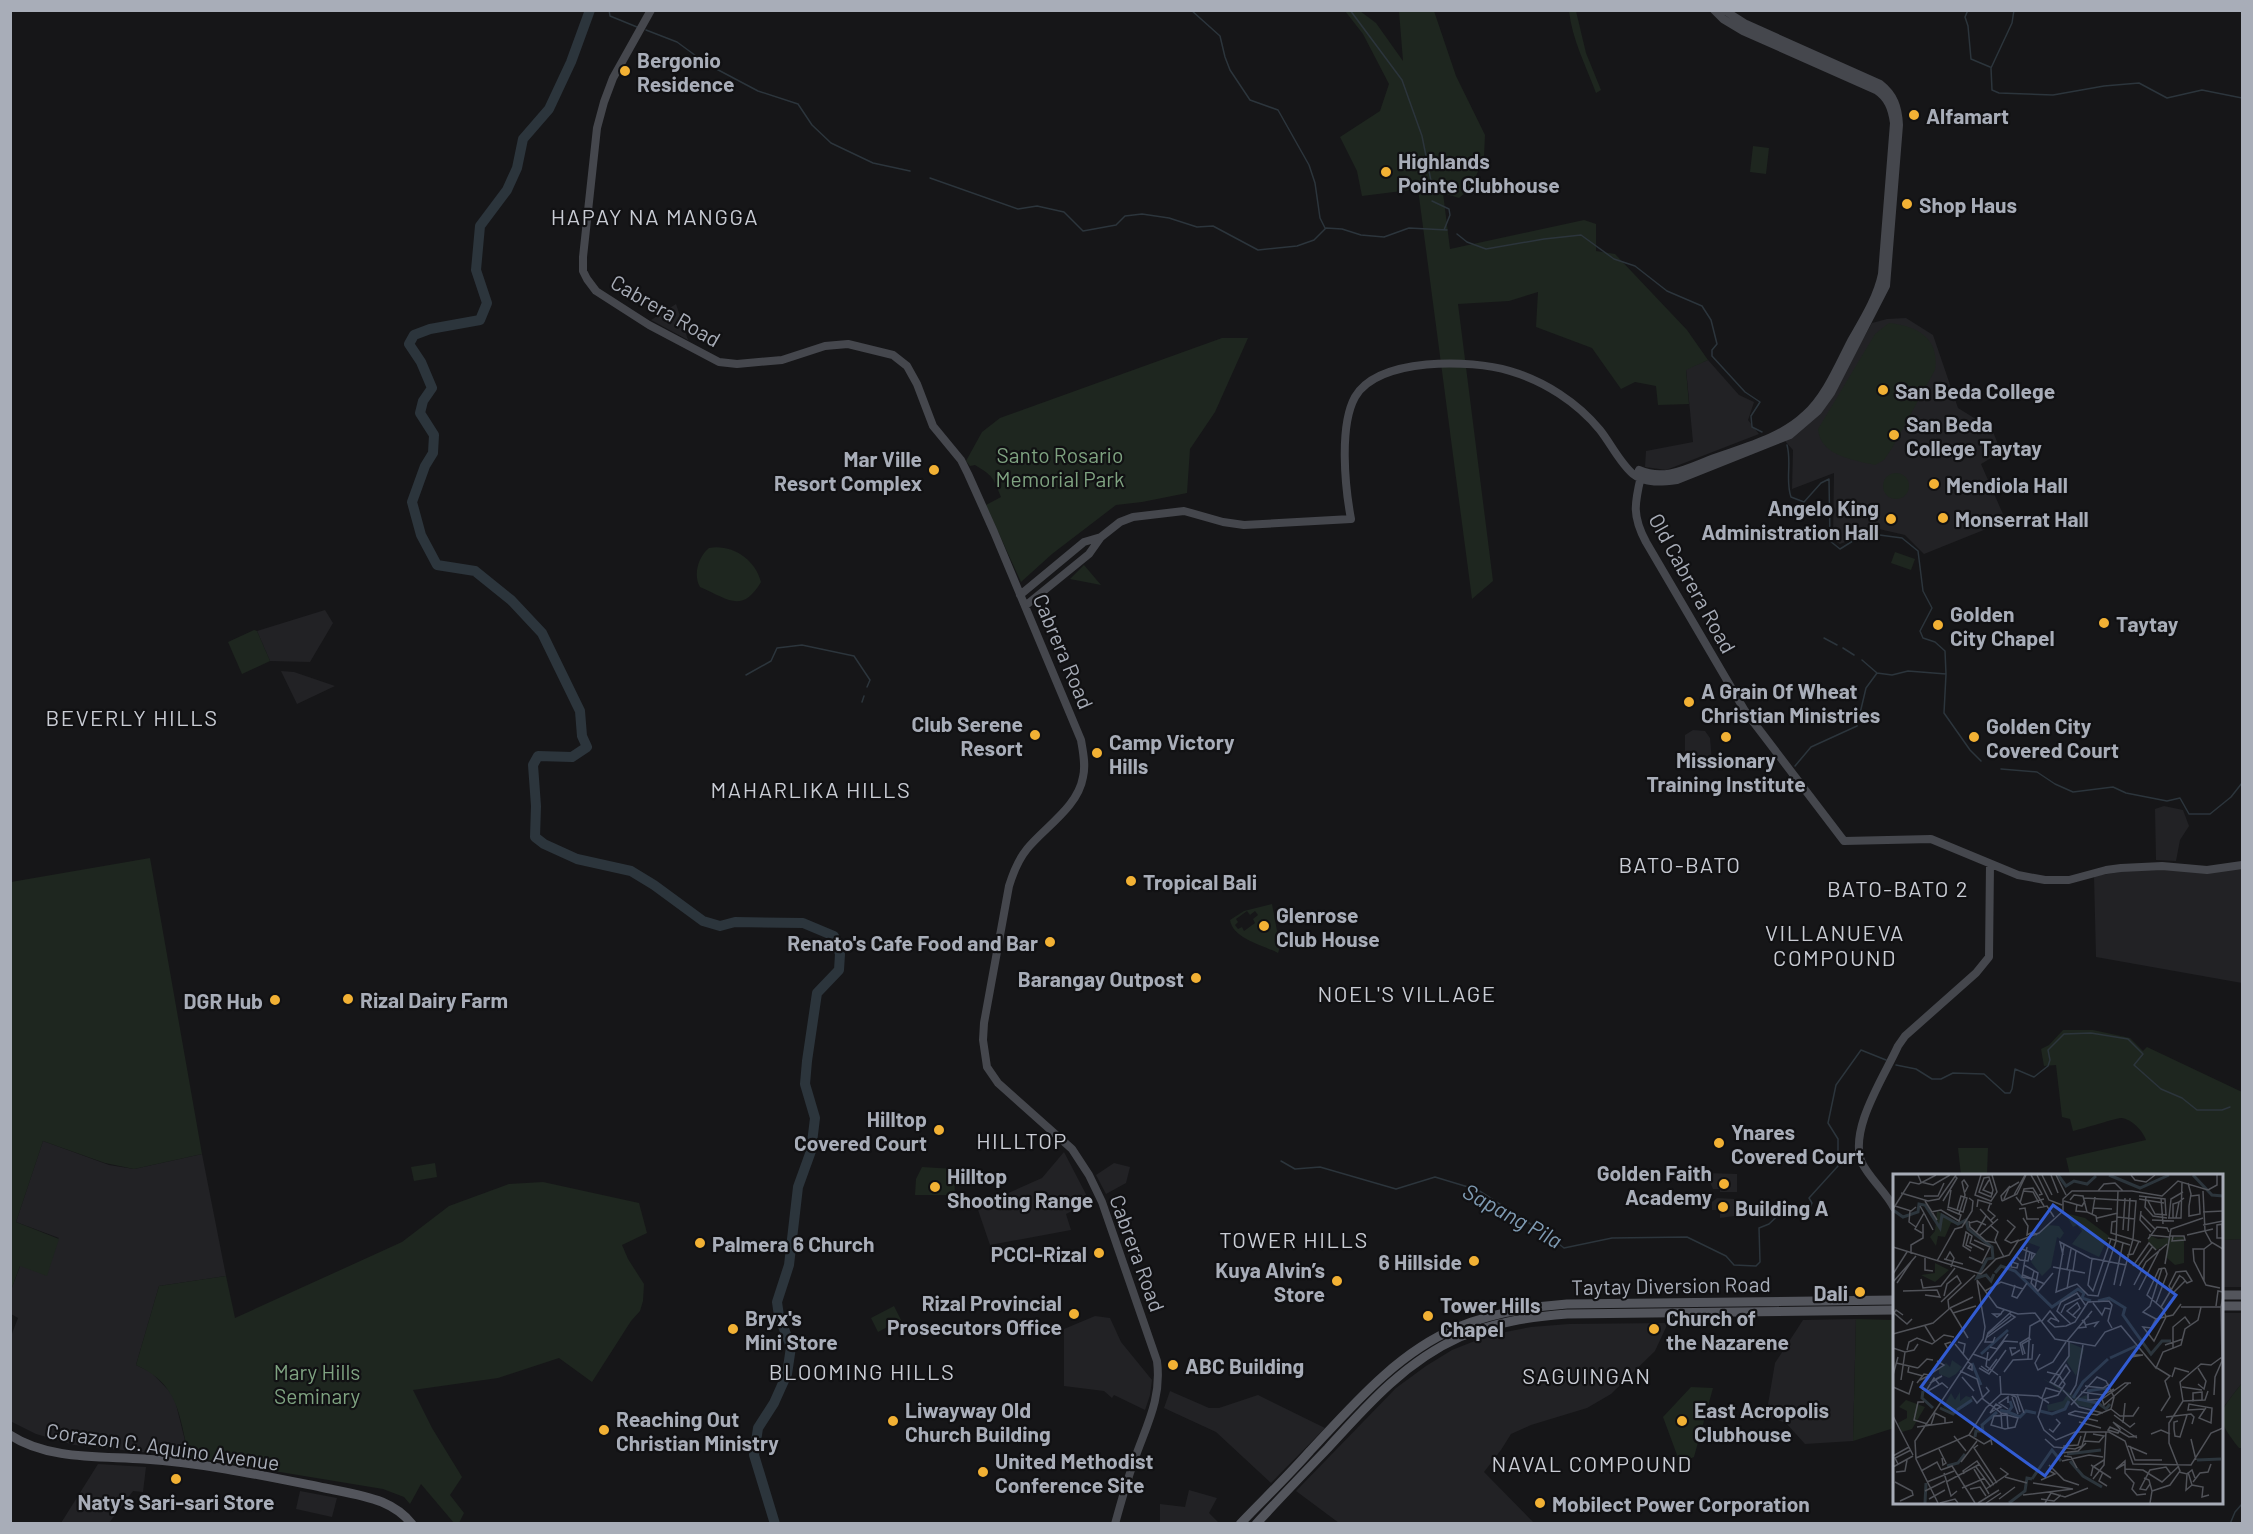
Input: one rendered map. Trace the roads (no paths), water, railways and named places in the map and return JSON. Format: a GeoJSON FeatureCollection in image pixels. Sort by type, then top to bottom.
{"type":"FeatureCollection","features":[{"type":"Feature","properties":{"kind":"main road"},"geometry":{"type":"LineString","coordinates":[[2223,1295],[2242,1295]]}},
{"type":"Feature","properties":{"kind":"main road","name":"Taytay Diversion Road"},"geometry":{"type":"LineString","coordinates":[[1256,1524],[1379,1393],[1408,1368],[1452,1336],[1499,1313],[1529,1307],[1566,1304],[1893,1300]]}},
{"type":"Feature","properties":{"kind":"main road"},"geometry":{"type":"LineString","coordinates":[[2223,1306],[2242,1306]]}},
{"type":"Feature","properties":{"kind":"main road","name":"Taytay Diversion Road"},"geometry":{"type":"LineString","coordinates":[[1240,1524],[1389,1371],[1425,1345],[1452,1336],[1530,1317],[1588,1314],[1893,1310]]}},
{"type":"Feature","properties":{"kind":"main road","name":"Corazon C. Aquino Avenue"},"geometry":{"type":"LineString","coordinates":[[10,1435],[34,1447],[63,1453],[184,1463],[260,1475],[358,1495],[386,1504],[399,1511],[412,1524]]}},
{"type":"Feature","properties":{"kind":"main road"},"geometry":{"type":"LineString","coordinates":[[1290,1473],[1298,1480]]}},
{"type":"Feature","properties":{"kind":"street","name":"Cabrera Road"},"geometry":{"type":"LineString","coordinates":[[651,10],[613,78],[597,128],[584,240],[583,264],[587,279],[596,291],[614,304],[719,362],[737,364],[782,360],[825,346],[848,344],[893,355],[912,373],[933,426],[961,460],[1077,728],[1084,759],[1084,776],[1067,808],[1026,850],[1016,866],[1009,886],[984,1023],[983,1040],[987,1067],[998,1083],[1072,1149],[1084,1167],[1102,1202],[1157,1361],[1159,1384],[1156,1402],[1135,1458],[1115,1524]]}},
{"type":"Feature","properties":{"kind":"street"},"geometry":{"type":"LineString","coordinates":[[1714,10],[1723,19],[1743,31],[1876,90],[1882,94],[1891,107],[1894,123],[1882,274],[1877,299]]}},
{"type":"Feature","properties":{"kind":"street"},"geometry":{"type":"LineString","coordinates":[[1025,606],[1093,550],[1101,537],[1120,522],[1133,517],[1173,511],[1199,514],[1223,522],[1244,525],[1351,519],[1344,453],[1347,426],[1354,399],[1364,387],[1376,379],[1421,365],[1477,364],[1531,378],[1556,392],[1584,413],[1599,429],[1632,474],[1663,482],[1677,480],[1773,443],[1800,428],[1818,411],[1831,393],[1888,278],[1899,124],[1897,104],[1880,84],[1746,24],[1724,10]]}},
{"type":"Feature","properties":{"kind":"street","name":"Old Cabrera Road"},"geometry":{"type":"LineString","coordinates":[[1641,475],[1634,510],[1637,524],[1646,542],[1740,704],[1841,838],[1847,841],[1931,839],[2018,875],[2045,880],[2068,880],[2121,868],[2162,866],[2207,870],[2242,865]]}},
{"type":"Feature","properties":{"kind":"street"},"geometry":{"type":"LineString","coordinates":[[1020,595],[1084,542],[1101,537]]}},
{"type":"Feature","properties":{"kind":"street"},"geometry":{"type":"LineString","coordinates":[[1044,576],[1051,586]]}},
{"type":"Feature","properties":{"kind":"street"},"geometry":{"type":"LineString","coordinates":[[1893,1207],[1863,1164],[1859,1151],[1860,1128],[1898,1046],[1905,1036],[1976,973],[1989,957],[1990,864]]}},
{"type":"Feature","properties":{"kind":"waterway"},"geometry":{"type":"LineString","coordinates":[[590,10],[571,62],[549,109],[523,139],[517,168],[507,190],[480,226],[476,270],[487,303],[480,320],[430,329],[414,335],[409,344],[421,362],[432,388],[423,401],[420,413],[434,435],[433,453],[425,466],[412,502],[421,535],[437,565],[475,571],[511,600],[542,633],[580,711],[582,736],[587,747],[572,757],[538,756],[533,765],[536,806],[535,837],[544,844],[577,859],[631,871],[703,921],[720,926],[735,922],[803,923],[834,936],[840,954],[839,970],[817,993],[807,1061],[805,1084],[815,1118],[811,1151],[798,1187],[789,1265],[777,1302],[779,1316],[791,1347],[787,1374],[774,1403],[758,1428],[754,1455],[775,1524]]}},
{"type":"Feature","properties":{"kind":"waterway"},"geometry":{"type":"LineString","coordinates":[[609,10],[610,16],[637,27]]}},
{"type":"Feature","properties":{"kind":"waterway"},"geometry":{"type":"LineString","coordinates":[[1191,10],[1220,36],[1230,70],[1250,100],[1278,110],[1309,165],[1315,183],[1320,218],[1325,228]]}},
{"type":"Feature","properties":{"kind":"waterway"},"geometry":{"type":"LineString","coordinates":[[1350,10],[1402,80],[1422,136],[1432,186]]}},
{"type":"Feature","properties":{"kind":"waterway"},"geometry":{"type":"LineString","coordinates":[[1968,10],[1965,17],[1971,59],[1990,67]]}},
{"type":"Feature","properties":{"kind":"waterway"},"geometry":{"type":"LineString","coordinates":[[2014,10],[2012,23],[1991,68],[1992,90],[1999,93],[2053,95],[2104,86],[2139,83],[2167,98],[2202,90],[2242,98]]}},
{"type":"Feature","properties":{"kind":"waterway"},"geometry":{"type":"LineString","coordinates":[[646,30],[677,42],[707,64],[758,91],[798,104],[812,125],[831,143],[873,163],[910,171]]}},
{"type":"Feature","properties":{"kind":"waterway"},"geometry":{"type":"LineString","coordinates":[[930,178],[1018,209],[1037,206],[1064,212],[1083,231],[1116,225],[1125,216],[1142,214],[1169,218],[1197,227],[1213,226],[1258,250],[1297,246],[1314,240],[1326,228],[1384,237],[1409,228],[1447,230]]}},
{"type":"Feature","properties":{"kind":"waterway"},"geometry":{"type":"LineString","coordinates":[[1432,201],[1449,209],[1450,215],[1444,230]]}},
{"type":"Feature","properties":{"kind":"waterway"},"geometry":{"type":"LineString","coordinates":[[1457,234],[1467,242],[1486,249],[1581,235],[1614,259],[1635,266],[1667,291],[1702,306],[1711,320],[1717,344],[1712,350],[1712,356],[1745,392],[1760,402],[1751,416],[1752,427],[1762,432]]}},
{"type":"Feature","properties":{"kind":"waterway"},"geometry":{"type":"LineString","coordinates":[[1787,445],[1791,497],[1804,502],[1821,483],[1829,479],[1830,541],[1840,549],[1864,534],[1872,534],[1902,538],[1918,551],[1923,591],[1932,608],[1920,631],[1923,638],[1935,642],[1945,651],[1946,674]]}},
{"type":"Feature","properties":{"kind":"waterway"},"geometry":{"type":"LineString","coordinates":[[1824,638],[1837,645]]}},
{"type":"Feature","properties":{"kind":"waterway"},"geometry":{"type":"LineString","coordinates":[[746,675],[771,661],[777,648],[802,645],[854,656],[870,680],[867,687]]}},
{"type":"Feature","properties":{"kind":"waterway"},"geometry":{"type":"LineString","coordinates":[[1843,648],[1854,655]]}},
{"type":"Feature","properties":{"kind":"waterway"},"geometry":{"type":"LineString","coordinates":[[1862,660],[1877,673]]}},
{"type":"Feature","properties":{"kind":"waterway"},"geometry":{"type":"LineString","coordinates":[[1795,766],[1811,747],[1857,726],[1866,688],[1877,673],[1892,675],[1908,671],[1946,674],[1944,713],[1970,750],[1981,761]]}},
{"type":"Feature","properties":{"kind":"waterway"},"geometry":{"type":"LineString","coordinates":[[862,702],[864,696]]}},
{"type":"Feature","properties":{"kind":"waterway"},"geometry":{"type":"LineString","coordinates":[[2001,769],[2037,772],[2073,792],[2113,787],[2126,793],[2167,801],[2180,798],[2189,814],[2210,814],[2231,797],[2242,783]]}},
{"type":"Feature","properties":{"kind":"waterway"},"geometry":{"type":"LineString","coordinates":[[1787,783],[1790,775]]}},
{"type":"Feature","properties":{"kind":"waterway","name":"Sapang Pila"},"geometry":{"type":"LineString","coordinates":[[1896,1065],[1916,1069],[1932,1079],[1941,1079],[1953,1073],[1984,1074],[2005,1093],[2010,1093],[2015,1069],[2034,1077],[2048,1066],[2050,1060],[2048,1050],[2064,1034],[2091,1033],[2128,1039],[2143,1054],[2134,1065],[2161,1089],[2182,1098],[2197,1110],[2222,1110],[2230,1107]]}},
{"type":"Feature","properties":{"kind":"waterway","name":"Sapang Pila"},"geometry":{"type":"LineString","coordinates":[[1281,1161],[1295,1169],[1320,1167],[1396,1189],[1435,1177],[1478,1190],[1564,1248],[1612,1238],[1687,1237],[1726,1256],[1734,1265],[1756,1266],[1760,1262],[1759,1228],[1769,1224],[1788,1206],[1808,1213],[1812,1203],[1809,1198],[1838,1166],[1838,1139],[1828,1123],[1836,1085],[1861,1050],[1886,1060]]}},
{"type":"Feature","properties":{"kind":"waterway","name":"Sapang Pila"},"geometry":{"type":"LineString","coordinates":[[2230,1524],[2235,1512],[2242,1504]]}},
{"type":"Feature","properties":{"kind":"place","name":"Bergonio Residence"},"geometry":{"type":"Point","coordinates":[625,71]}},
{"type":"Feature","properties":{"kind":"place","name":"Alfamart"},"geometry":{"type":"Point","coordinates":[1914,115]}},
{"type":"Feature","properties":{"kind":"place","name":"Highlands Pointe Clubhouse"},"geometry":{"type":"Point","coordinates":[1386,172]}},
{"type":"Feature","properties":{"kind":"place","name":"Shop Haus"},"geometry":{"type":"Point","coordinates":[1907,204]}},
{"type":"Feature","properties":{"kind":"place","name":"San Beda College"},"geometry":{"type":"Point","coordinates":[1883,390]}},
{"type":"Feature","properties":{"kind":"place","name":"San Beda College Taytay"},"geometry":{"type":"Point","coordinates":[1894,435]}},
{"type":"Feature","properties":{"kind":"place","name":"Mar Ville Resort Complex"},"geometry":{"type":"Point","coordinates":[934,470]}},
{"type":"Feature","properties":{"kind":"place","name":"Mendiola Hall"},"geometry":{"type":"Point","coordinates":[1934,484]}},
{"type":"Feature","properties":{"kind":"place","name":"Monserrat Hall"},"geometry":{"type":"Point","coordinates":[1943,518]}},
{"type":"Feature","properties":{"kind":"place","name":"Angelo King Administration Hall"},"geometry":{"type":"Point","coordinates":[1891,519]}},
{"type":"Feature","properties":{"kind":"place","name":"Taytay"},"geometry":{"type":"Point","coordinates":[2104,623]}},
{"type":"Feature","properties":{"kind":"place","name":"Golden City Chapel"},"geometry":{"type":"Point","coordinates":[1938,625]}},
{"type":"Feature","properties":{"kind":"place","name":"A Grain Of Wheat Christian Ministries"},"geometry":{"type":"Point","coordinates":[1689,702]}},
{"type":"Feature","properties":{"kind":"place","name":"Club Serene Resort"},"geometry":{"type":"Point","coordinates":[1035,735]}},
{"type":"Feature","properties":{"kind":"place","name":"Missionary Training Institute"},"geometry":{"type":"Point","coordinates":[1726,737]}},
{"type":"Feature","properties":{"kind":"place","name":"Golden City Covered Court"},"geometry":{"type":"Point","coordinates":[1974,737]}},
{"type":"Feature","properties":{"kind":"place","name":"Camp Victory Hills"},"geometry":{"type":"Point","coordinates":[1097,753]}},
{"type":"Feature","properties":{"kind":"place","name":"Tropical Bali"},"geometry":{"type":"Point","coordinates":[1131,881]}},
{"type":"Feature","properties":{"kind":"place","name":"Glenrose Club House"},"geometry":{"type":"Point","coordinates":[1264,926]}},
{"type":"Feature","properties":{"kind":"place","name":"Renato's Cafe Food and Bar"},"geometry":{"type":"Point","coordinates":[1050,942]}},
{"type":"Feature","properties":{"kind":"place","name":"Barangay Outpost"},"geometry":{"type":"Point","coordinates":[1196,978]}},
{"type":"Feature","properties":{"kind":"place","name":"Rizal Dairy Farm"},"geometry":{"type":"Point","coordinates":[348,999]}},
{"type":"Feature","properties":{"kind":"place","name":"DGR Hub"},"geometry":{"type":"Point","coordinates":[275,1000]}},
{"type":"Feature","properties":{"kind":"place","name":"Hilltop Covered Court"},"geometry":{"type":"Point","coordinates":[939,1130]}},
{"type":"Feature","properties":{"kind":"place","name":"Ynares Covered Court"},"geometry":{"type":"Point","coordinates":[1719,1143]}},
{"type":"Feature","properties":{"kind":"place","name":"Golden Faith Academy"},"geometry":{"type":"Point","coordinates":[1724,1184]}},
{"type":"Feature","properties":{"kind":"place","name":"Hilltop Shooting Range"},"geometry":{"type":"Point","coordinates":[935,1187]}},
{"type":"Feature","properties":{"kind":"place","name":"Building A"},"geometry":{"type":"Point","coordinates":[1723,1207]}},
{"type":"Feature","properties":{"kind":"place","name":"Palmera 6 Church"},"geometry":{"type":"Point","coordinates":[700,1243]}},
{"type":"Feature","properties":{"kind":"place","name":"PCCI-Rizal"},"geometry":{"type":"Point","coordinates":[1099,1253]}},
{"type":"Feature","properties":{"kind":"place","name":"6 Hillside"},"geometry":{"type":"Point","coordinates":[1474,1261]}},
{"type":"Feature","properties":{"kind":"place","name":"Kuya Alvin’s Store"},"geometry":{"type":"Point","coordinates":[1337,1281]}},
{"type":"Feature","properties":{"kind":"place","name":"Dali"},"geometry":{"type":"Point","coordinates":[1860,1292]}},
{"type":"Feature","properties":{"kind":"place","name":"Rizal Provincial Prosecutors Office"},"geometry":{"type":"Point","coordinates":[1074,1314]}},
{"type":"Feature","properties":{"kind":"place","name":"Tower Hills Chapel"},"geometry":{"type":"Point","coordinates":[1428,1316]}},
{"type":"Feature","properties":{"kind":"place","name":"Bryx's Mini Store"},"geometry":{"type":"Point","coordinates":[733,1329]}},
{"type":"Feature","properties":{"kind":"place","name":"Church of the Nazarene"},"geometry":{"type":"Point","coordinates":[1654,1329]}},
{"type":"Feature","properties":{"kind":"place","name":"ABC Building"},"geometry":{"type":"Point","coordinates":[1173,1365]}},
{"type":"Feature","properties":{"kind":"place","name":"Liwayway Old Church Building"},"geometry":{"type":"Point","coordinates":[893,1421]}},
{"type":"Feature","properties":{"kind":"place","name":"East Acropolis Clubhouse"},"geometry":{"type":"Point","coordinates":[1682,1421]}},
{"type":"Feature","properties":{"kind":"place","name":"Reaching Out Christian Ministry"},"geometry":{"type":"Point","coordinates":[604,1430]}},
{"type":"Feature","properties":{"kind":"place","name":"United Methodist Conference Site"},"geometry":{"type":"Point","coordinates":[983,1472]}},
{"type":"Feature","properties":{"kind":"place","name":"Naty's Sari-sari Store"},"geometry":{"type":"Point","coordinates":[176,1479]}},
{"type":"Feature","properties":{"kind":"place","name":"Mobilect Power Corporation"},"geometry":{"type":"Point","coordinates":[1540,1503]}},
{"type":"Feature","properties":{"kind":"district","name":"HAPAY NA MANGGA"},"geometry":{"type":"Point","coordinates":[655,216]}},
{"type":"Feature","properties":{"kind":"district","name":"BEVERLY HILLS"},"geometry":{"type":"Point","coordinates":[132,717]}},
{"type":"Feature","properties":{"kind":"district","name":"MAHARLIKA HILLS"},"geometry":{"type":"Point","coordinates":[811,789]}},
{"type":"Feature","properties":{"kind":"district","name":"BATO-BATO"},"geometry":{"type":"Point","coordinates":[1680,864]}},
{"type":"Feature","properties":{"kind":"district","name":"BATO-BATO 2"},"geometry":{"type":"Point","coordinates":[1898,888]}},
{"type":"Feature","properties":{"kind":"district","name":"VILLANUEVA COMPOUND"},"geometry":{"type":"Point","coordinates":[1835,944]}},
{"type":"Feature","properties":{"kind":"district","name":"NOEL'S VILLAGE"},"geometry":{"type":"Point","coordinates":[1407,993]}},
{"type":"Feature","properties":{"kind":"district","name":"HILLTOP"},"geometry":{"type":"Point","coordinates":[1022,1140]}},
{"type":"Feature","properties":{"kind":"district","name":"TOWER HILLS"},"geometry":{"type":"Point","coordinates":[1294,1239]}},
{"type":"Feature","properties":{"kind":"district","name":"BLOOMING HILLS"},"geometry":{"type":"Point","coordinates":[862,1371]}},
{"type":"Feature","properties":{"kind":"district","name":"SAGUINGAN"},"geometry":{"type":"Point","coordinates":[1587,1375]}},
{"type":"Feature","properties":{"kind":"district","name":"NAVAL COMPOUND"},"geometry":{"type":"Point","coordinates":[1592,1463]}},
{"type":"Feature","properties":{"kind":"park label","name":"Santo Rosario Memorial Park"},"geometry":{"type":"Point","coordinates":[1060,466]}},
{"type":"Feature","properties":{"kind":"park label","name":"Mary Hills Seminary"},"geometry":{"type":"Point","coordinates":[317,1383]}}]}
